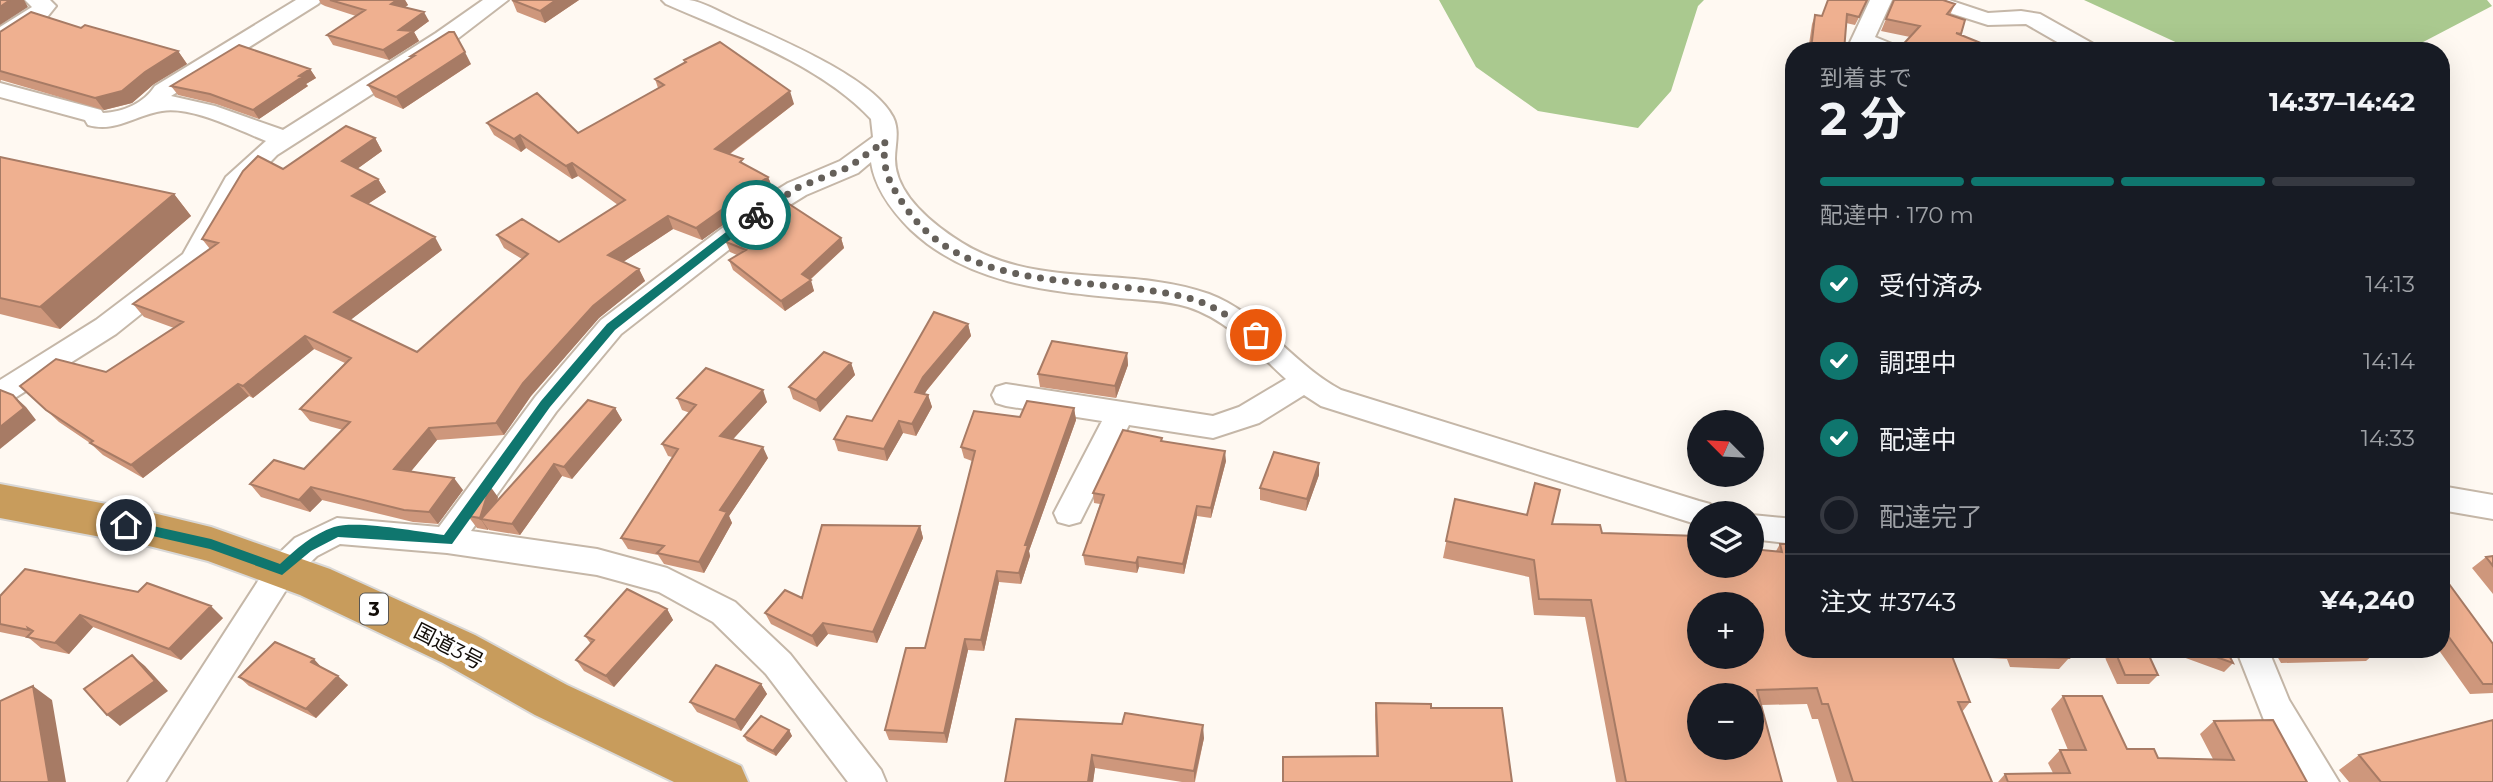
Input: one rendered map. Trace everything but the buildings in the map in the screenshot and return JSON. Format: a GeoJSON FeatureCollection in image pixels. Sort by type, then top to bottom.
{"type":"FeatureCollection","features":[{"type":"Feature","properties":{"kind":"highway","name":"国道3号"},"geometry":{"type":"LineString","coordinates":[[0,501],[149,529],[211,544],[315,582],[459,649],[551,700],[724,782]]}},
{"type":"Feature","properties":{"kind":"street"},"geometry":{"type":"LineString","coordinates":[[0,37],[45,6],[36,0]]}},
{"type":"Feature","properties":{"kind":"street"},"geometry":{"type":"LineString","coordinates":[[154,105],[158,97],[172,85],[311,0]]}},
{"type":"Feature","properties":{"kind":"street"},"geometry":{"type":"LineString","coordinates":[[0,394],[116,320],[192,260],[235,183],[284,139],[444,38],[497,0]]}},
{"type":"Feature","properties":{"kind":"street"},"geometry":{"type":"LineString","coordinates":[[673,0],[793,57],[860,95],[882,118],[885,141],[883,165],[893,189],[914,220],[948,246],[977,261],[1033,278],[1171,295],[1198,301],[1225,314],[1256,335],[1303,382],[1331,398],[1687,509]]}},
{"type":"Feature","properties":{"kind":"street"},"geometry":{"type":"LineString","coordinates":[[1860,42],[1881,0]]}},
{"type":"Feature","properties":{"kind":"street"},"geometry":{"type":"LineString","coordinates":[[1929,0],[1987,19],[2032,19],[2073,42]]}},
{"type":"Feature","properties":{"kind":"street"},"geometry":{"type":"LineString","coordinates":[[0,90],[93,115],[96,120],[108,122],[154,105],[176,103],[284,139]]}},
{"type":"Feature","properties":{"kind":"street"},"geometry":{"type":"LineString","coordinates":[[447,540],[545,404],[611,327],[762,210],[797,188],[849,167],[885,141]]}},
{"type":"Feature","properties":{"kind":"street"},"geometry":{"type":"LineString","coordinates":[[1006,395],[1213,428],[1249,415],[1303,382]]}},
{"type":"Feature","properties":{"kind":"street"},"geometry":{"type":"LineString","coordinates":[[1069,513],[1120,414]]}},
{"type":"Feature","properties":{"kind":"street"},"geometry":{"type":"LineString","coordinates":[[2450,500],[2493,507]]}},
{"type":"Feature","properties":{"kind":"street"},"geometry":{"type":"LineString","coordinates":[[1764,528],[1785,531]]}},
{"type":"Feature","properties":{"kind":"street"},"geometry":{"type":"LineString","coordinates":[[145,782],[282,570],[306,547],[337,531],[357,531],[447,540],[597,562],[667,581],[724,612],[778,664],[869,782]]}},
{"type":"Feature","properties":{"kind":"street"},"geometry":{"type":"LineString","coordinates":[[2256,658],[2276,709],[2322,782]]}},
{"type":"Feature","properties":{"kind":"green space"},"geometry":{"type":"Polygon","coordinates":[[[1439,0],[1704,0],[1698,6],[1671,91],[1638,128],[1538,111],[1476,67],[1439,0]]]}},
{"type":"Feature","properties":{"kind":"green space"},"geometry":{"type":"Polygon","coordinates":[[[2084,0],[2487,0],[2492,6],[2423,42],[2175,42],[2084,0]]]}},
{"type":"Feature","properties":{"kind":"way so far"},"geometry":{"type":"LineString","coordinates":[[756,215],[797,188],[849,167],[885,141],[883,165],[893,189],[914,220],[948,246],[977,261],[1033,278],[1171,295],[1198,301],[1225,314],[1256,335]]}},
{"type":"Feature","properties":{"kind":"route"},"geometry":{"type":"LineString","coordinates":[[126,525],[211,544],[282,570],[306,547],[337,531],[447,540],[545,404],[611,327],[756,215]]}}]}
